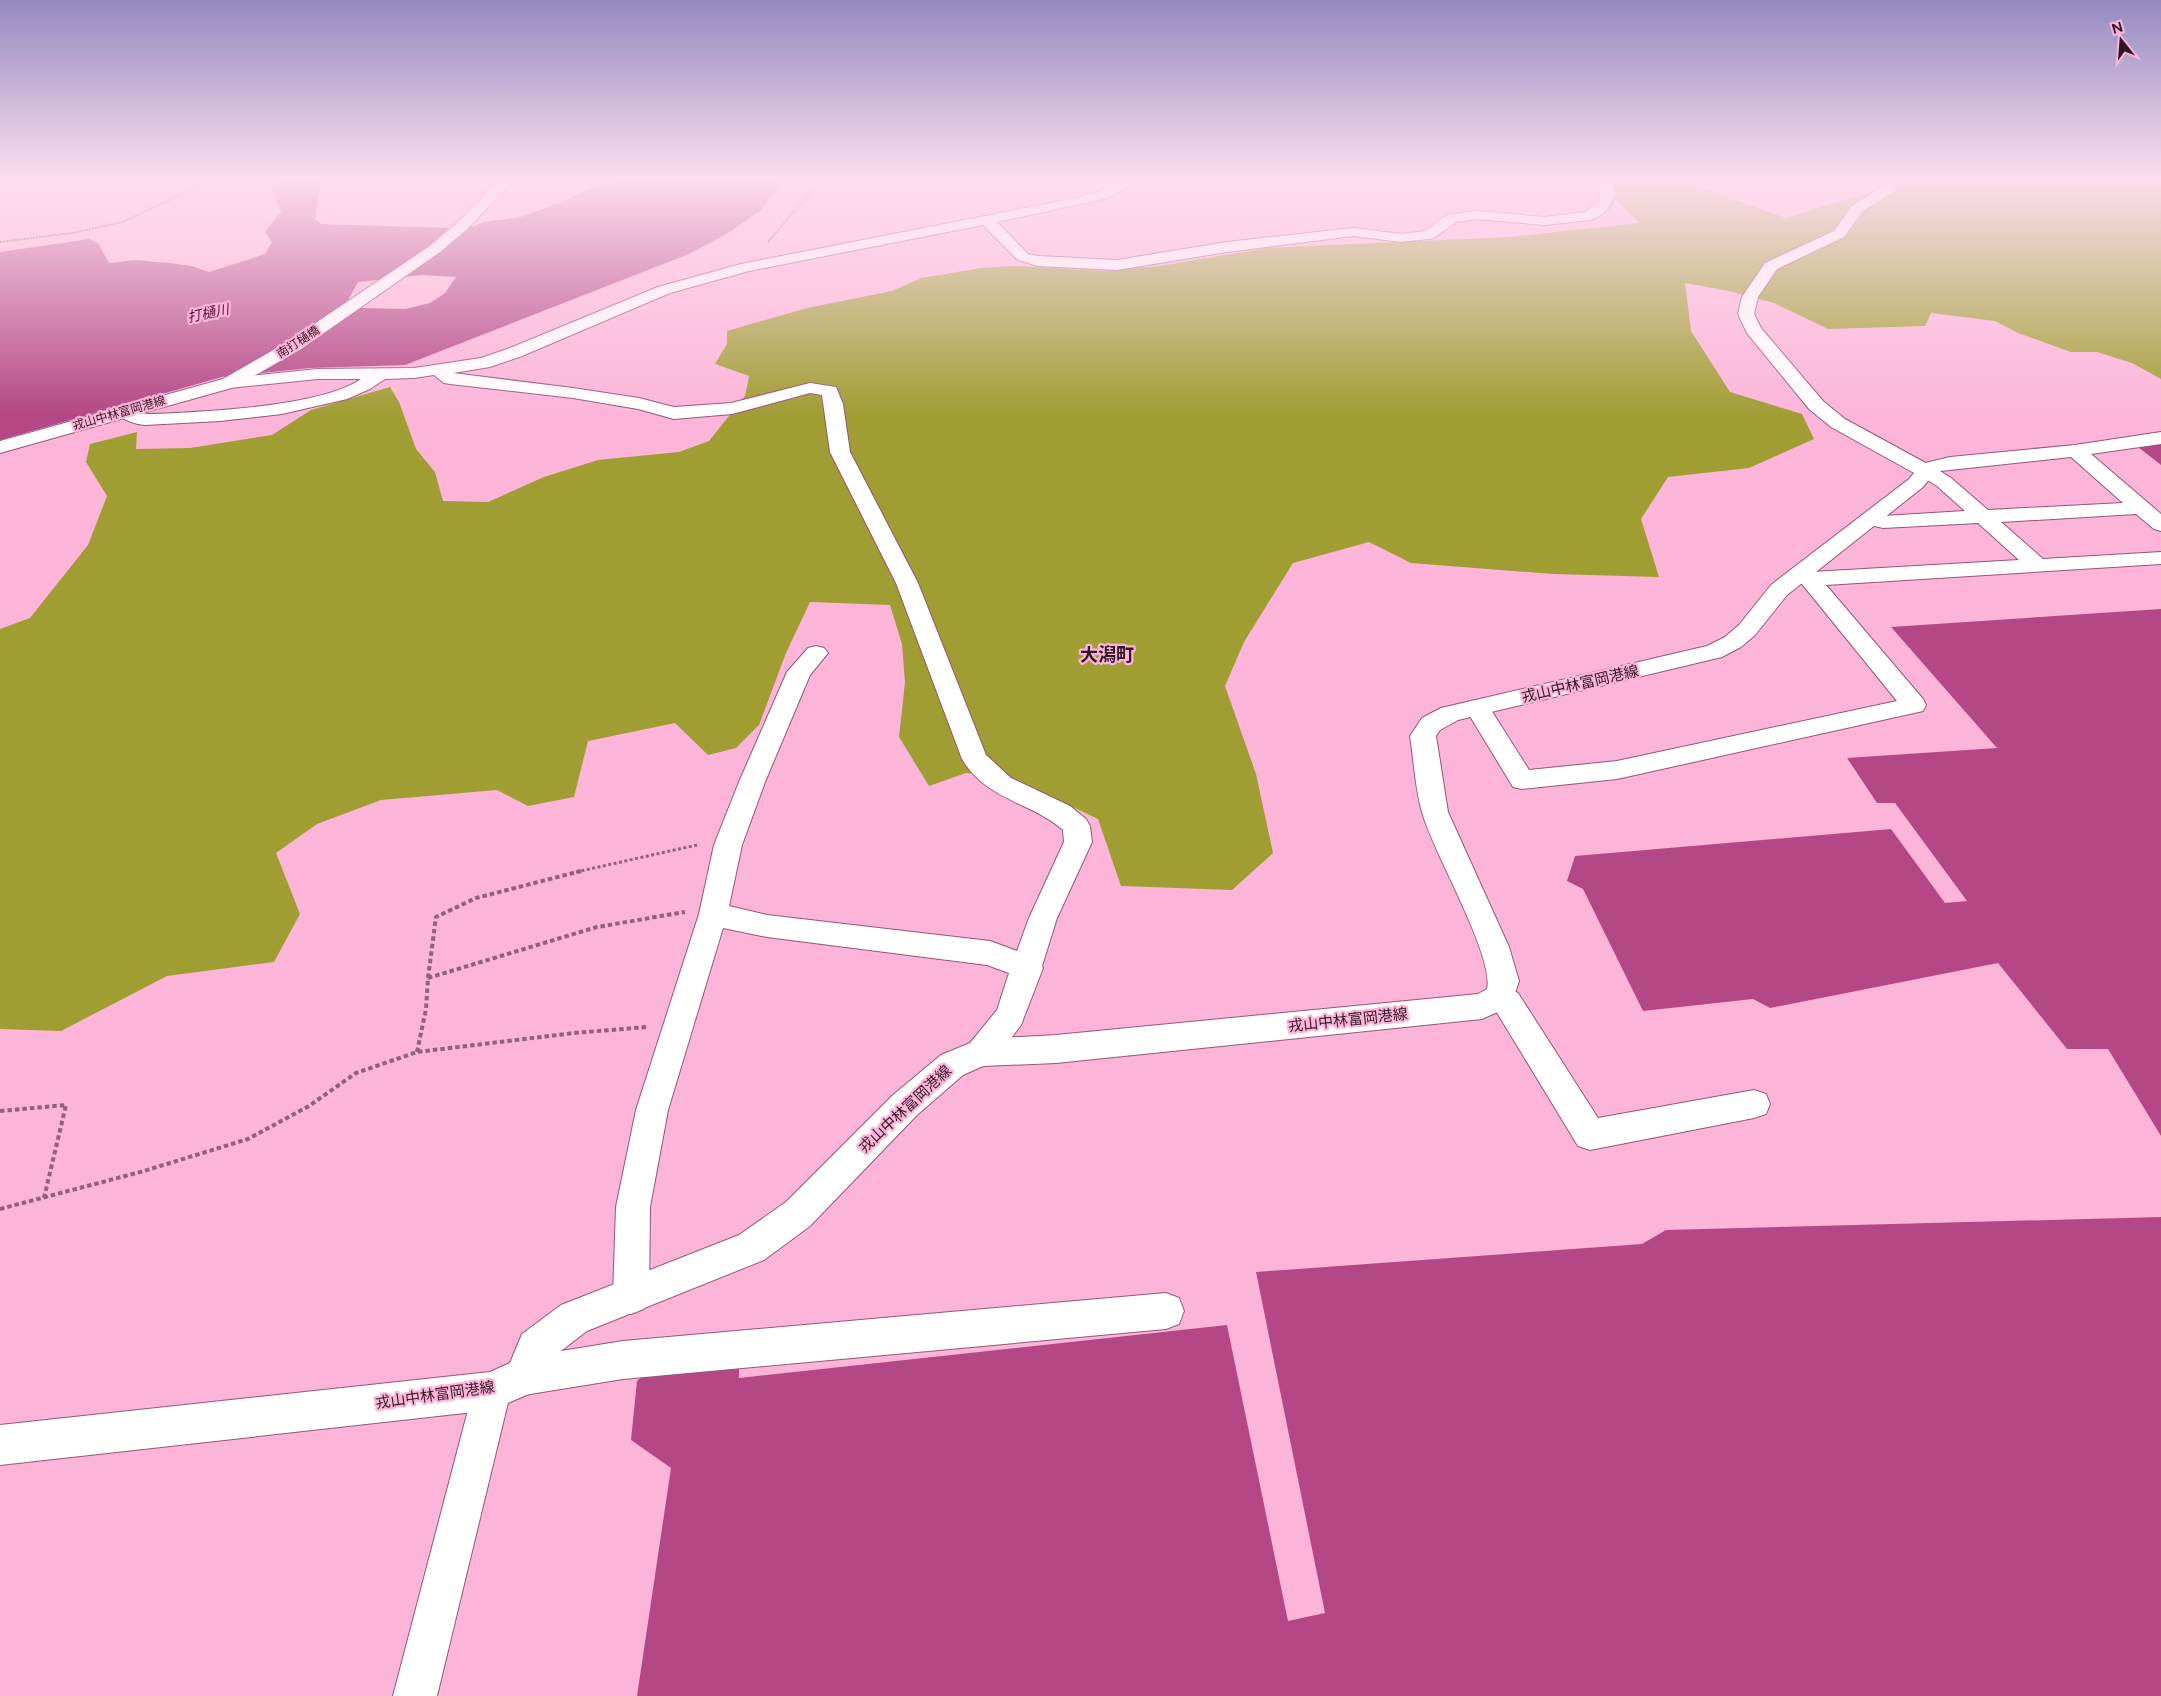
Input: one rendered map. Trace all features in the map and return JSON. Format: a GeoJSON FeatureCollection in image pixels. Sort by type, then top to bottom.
{"type":"FeatureCollection","features":[{"type":"Feature","properties":{"kind":"street","name":"南打樋橋"},"geometry":{"type":"LineString","coordinates":[[233,381],[295,345],[423,257]]}},
{"type":"Feature","properties":{"kind":"street"},"geometry":{"type":"LineString","coordinates":[[233,381],[318,374],[439,371],[484,363],[516,352],[664,290],[747,267],[797,257]]}},
{"type":"Feature","properties":{"kind":"street"},"geometry":{"type":"LineString","coordinates":[[1024,257],[1038,261],[1117,265],[1165,257]]}},
{"type":"Feature","properties":{"kind":"street"},"geometry":{"type":"LineString","coordinates":[[1790,257],[1771,266],[1750,297],[1746,314],[1753,329],[1816,405],[1838,423],[1944,482],[2037,565]]}},
{"type":"Feature","properties":{"kind":"street"},"geometry":{"type":"LineString","coordinates":[[439,371],[450,379],[573,393],[639,404],[674,413],[732,408],[810,388],[830,391],[834,404],[840,452],[907,583],[975,759],[1002,785],[1061,813],[1076,826],[1078,842],[1043,918],[1028,968],[1010,1016],[981,1053]]}},
{"type":"Feature","properties":{"kind":"street"},"geometry":{"type":"LineString","coordinates":[[124,411],[141,418],[227,416],[344,395],[374,381],[382,372]]}},
{"type":"Feature","properties":{"kind":"street","name":"戎山中林富岡港線"},"geometry":{"type":"LineString","coordinates":[[0,447],[233,381]]}},
{"type":"Feature","properties":{"kind":"street"},"geometry":{"type":"LineString","coordinates":[[1926,471],[1932,467],[1950,463],[2075,451],[2161,438]]}},
{"type":"Feature","properties":{"kind":"street"},"geometry":{"type":"LineString","coordinates":[[2075,451],[2161,525]]}},
{"type":"Feature","properties":{"kind":"street","name":"戎山中林富岡港線"},"geometry":{"type":"LineString","coordinates":[[0,1445],[508,1384],[535,1347],[574,1318],[751,1248],[798,1214],[905,1105],[952,1065],[981,1053],[1066,1048],[1482,1006],[1500,998],[1504,981],[1494,947],[1434,812],[1423,736],[1430,724],[1450,714],[1714,652],[1733,642],[1747,630],[1779,590],[1804,577],[1869,519],[1916,482],[1926,471]]}},
{"type":"Feature","properties":{"kind":"street"},"geometry":{"type":"LineString","coordinates":[[1869,519],[1883,522],[2141,508]]}},
{"type":"Feature","properties":{"kind":"street"},"geometry":{"type":"LineString","coordinates":[[1804,577],[2161,558]]}},
{"type":"Feature","properties":{"kind":"street"},"geometry":{"type":"LineString","coordinates":[[1477,708],[1522,780],[1617,770],[1914,705],[1804,577]]}},
{"type":"Feature","properties":{"kind":"street"},"geometry":{"type":"LineString","coordinates":[[631,1296],[634,1207],[652,1110],[713,914],[728,845],[752,782],[799,672],[816,653]]}},
{"type":"Feature","properties":{"kind":"street"},"geometry":{"type":"LineString","coordinates":[[713,914],[767,926],[990,953],[1028,968]]}},
{"type":"Feature","properties":{"kind":"street"},"geometry":{"type":"LineString","coordinates":[[1500,998],[1507,1002],[1590,1135],[1754,1104]]}},
{"type":"Feature","properties":{"kind":"street"},"geometry":{"type":"LineString","coordinates":[[415,1696],[508,1384],[623,1360],[1166,1311]]}},
{"type":"Feature","properties":{"kind":"path"},"geometry":{"type":"LineString","coordinates":[[747,267],[755,257]]}},
{"type":"Feature","properties":{"kind":"path"},"geometry":{"type":"LineString","coordinates":[[417,1052],[426,1009],[436,917],[447,909],[514,888],[669,850],[706,844],[728,845]]}},
{"type":"Feature","properties":{"kind":"path"},"geometry":{"type":"LineString","coordinates":[[428,978],[597,927],[680,912],[713,914]]}},
{"type":"Feature","properties":{"kind":"path"},"geometry":{"type":"LineString","coordinates":[[0,1209],[144,1171],[248,1139],[309,1106],[356,1074],[417,1052],[574,1032],[677,1027]]}},
{"type":"Feature","properties":{"kind":"path"},"geometry":{"type":"LineString","coordinates":[[0,1112],[66,1105],[44,1198]]}},
{"type":"Feature","properties":{"kind":"shaded area"},"geometry":{"type":"Polygon","coordinates":[[[1212,257],[2161,257],[2161,379],[2132,363],[2097,352],[2071,352],[2018,333],[1995,321],[1931,313],[1925,326],[1828,329],[1774,303],[1729,291],[1685,283],[1691,331],[1730,392],[1802,414],[1814,439],[1749,468],[1668,477],[1641,519],[1659,577],[1553,574],[1411,563],[1369,542],[1293,563],[1244,642],[1225,686],[1256,774],[1273,853],[1232,890],[1121,886],[1098,819],[1007,776],[966,773],[929,786],[899,737],[905,682],[902,644],[890,605],[810,602],[786,653],[759,725],[736,748],[708,755],[675,723],[588,741],[574,797],[528,806],[497,790],[381,800],[317,824],[276,853],[300,914],[274,962],[167,976],[61,1031],[0,1029],[0,629],[30,618],[88,545],[107,496],[86,462],[90,444],[137,432],[136,449],[190,448],[272,435],[311,410],[390,387],[399,402],[416,449],[435,472],[443,501],[488,502],[544,477],[598,460],[679,452],[709,441],[745,396],[749,376],[715,364],[727,344],[727,331],[807,308],[892,291],[921,278],[981,268],[1015,266],[1105,271],[1160,266],[1212,257]]]}},
{"type":"Feature","properties":{"kind":"water","name":"打樋川"},"geometry":{"type":"Polygon","coordinates":[[[0,257],[106,257],[109,263],[136,260],[192,266],[209,272],[255,257],[681,257],[405,365],[310,368],[222,377],[0,440],[0,257]],[[422,275],[358,282],[347,302],[361,308],[405,309],[430,303],[445,293],[456,277],[422,275]]]}},
{"type":"Feature","properties":{"kind":"water"},"geometry":{"type":"Polygon","coordinates":[[[2161,444],[2161,465],[2138,447],[2161,444]]]}},
{"type":"Feature","properties":{"kind":"water"},"geometry":{"type":"Polygon","coordinates":[[[2161,609],[2161,1136],[2108,1049],[2067,1049],[1998,963],[1770,1008],[1753,999],[1643,1011],[1583,889],[1567,881],[1575,856],[1891,829],[1945,903],[1967,901],[1895,803],[1877,803],[1847,758],[1997,748],[1891,627],[2161,609]]]}},
{"type":"Feature","properties":{"kind":"water"},"geometry":{"type":"Polygon","coordinates":[[[2161,1217],[2161,1696],[637,1696],[671,1468],[631,1440],[637,1381],[648,1371],[739,1360],[739,1378],[1227,1325],[1288,1621],[1325,1613],[1256,1272],[1642,1244],[1666,1230],[2161,1217]]]}},
{"type":"Feature","properties":{"kind":"district","name":"大潟町"},"geometry":{"type":"Point","coordinates":[1107,655]}}]}
